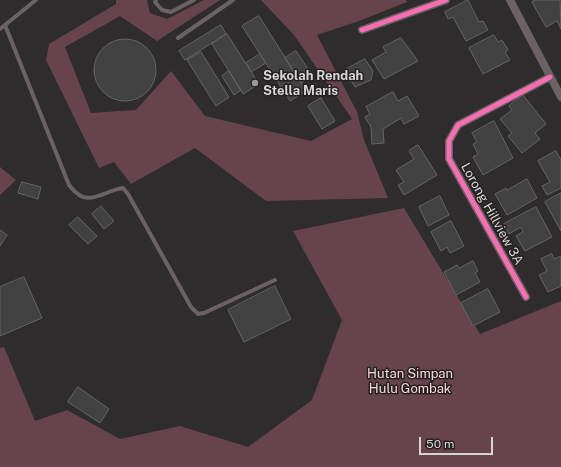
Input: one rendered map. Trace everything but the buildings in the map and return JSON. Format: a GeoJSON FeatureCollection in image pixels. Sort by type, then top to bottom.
{"type":"FeatureCollection","features":[{"type":"Feature","properties":{"kind":"street"},"geometry":{"type":"LineString","coordinates":[[362,30],[446,0]]}},
{"type":"Feature","properties":{"kind":"street"},"geometry":{"type":"LineString","coordinates":[[510,0],[561,97]]}},
{"type":"Feature","properties":{"kind":"street","name":"Lorong Hillview 3A"},"geometry":{"type":"LineString","coordinates":[[526,297],[449,159],[449,141],[458,125],[550,76]]}},
{"type":"Feature","properties":{"kind":"lane"},"geometry":{"type":"LineString","coordinates":[[0,29],[36,0]]}},
{"type":"Feature","properties":{"kind":"lane"},"geometry":{"type":"LineString","coordinates":[[156,0],[155,2],[162,10],[171,12],[194,0]]}},
{"type":"Feature","properties":{"kind":"lane"},"geometry":{"type":"LineString","coordinates":[[178,38],[233,0]]}},
{"type":"Feature","properties":{"kind":"lane"},"geometry":{"type":"LineString","coordinates":[[5,25],[69,185],[79,196],[90,199],[116,189],[123,188],[128,194],[191,307],[198,314],[204,313],[275,280]]}},
{"type":"Feature","properties":{"kind":"green space"},"geometry":{"type":"Polygon","coordinates":[[[116,0],[147,0],[150,13],[167,19],[204,0],[220,0],[157,41],[120,16],[65,47],[91,113],[136,110],[171,71],[205,116],[311,141],[352,119],[294,35],[261,0],[406,0],[407,2],[359,21],[317,35],[357,112],[364,140],[388,198],[266,201],[195,148],[131,184],[114,162],[99,168],[46,60],[49,44],[116,4],[116,0]]]}},
{"type":"Feature","properties":{"kind":"green space"},"geometry":{"type":"Polygon","coordinates":[[[0,167],[16,180],[0,195],[0,167]]]}},
{"type":"Feature","properties":{"kind":"green space","name":"Hutan Simpan Hulu Gombak"},"geometry":{"type":"Polygon","coordinates":[[[404,208],[480,334],[561,301],[561,467],[0,467],[0,348],[4,347],[35,421],[67,410],[120,439],[180,426],[248,447],[312,400],[342,320],[293,231],[404,208]]]}},
{"type":"Feature","properties":{"kind":"cycle path"},"geometry":{"type":"LineString","coordinates":[[362,30],[446,0]]}},
{"type":"Feature","properties":{"kind":"cycle path"},"geometry":{"type":"LineString","coordinates":[[526,297],[449,159],[449,141],[458,125],[550,77]]}},
{"type":"Feature","properties":{"kind":"place","name":"Sekolah Rendah Stella Maris"},"geometry":{"type":"Point","coordinates":[255,83]}}]}
